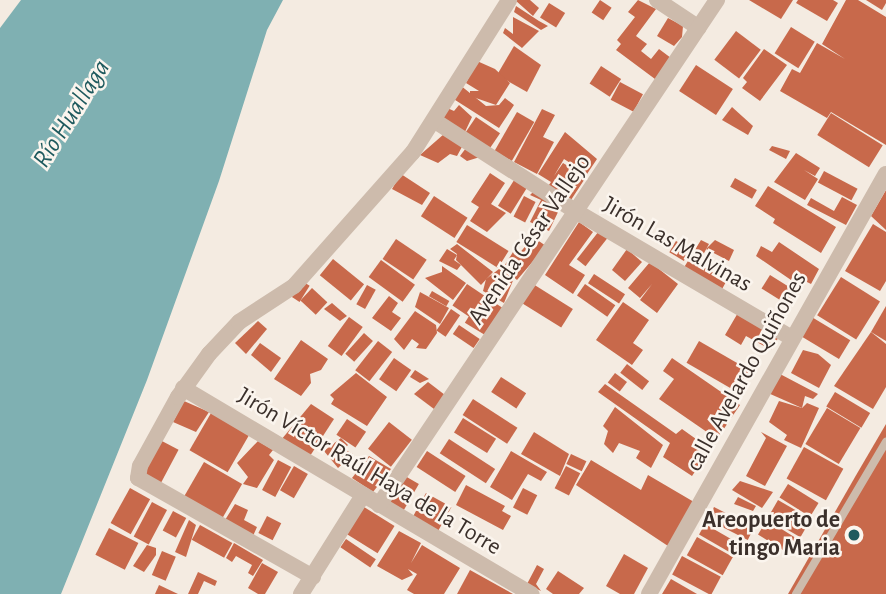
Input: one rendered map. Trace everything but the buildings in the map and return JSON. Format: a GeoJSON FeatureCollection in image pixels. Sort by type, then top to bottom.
{"type":"FeatureCollection","features":[{"type":"Feature","properties":{"kind":"street"},"geometry":{"type":"LineString","coordinates":[[313,577],[138,478],[140,466],[183,388],[239,322],[294,286],[413,152],[509,0]]}},
{"type":"Feature","properties":{"kind":"street"},"geometry":{"type":"LineString","coordinates":[[657,0],[699,28]]}},
{"type":"Feature","properties":{"kind":"street","name":"Avenida César Vallejo"},"geometry":{"type":"LineString","coordinates":[[379,505],[717,0]]}},
{"type":"Feature","properties":{"kind":"street","name":"Jirón Las Malvinas"},"geometry":{"type":"LineString","coordinates":[[435,121],[577,212],[792,338]]}},
{"type":"Feature","properties":{"kind":"street","name":"calle Avelardo Quiñones"},"geometry":{"type":"LineString","coordinates":[[649,594],[886,174]]}},
{"type":"Feature","properties":{"kind":"street","name":"Jirón Víctor Raúl Haya de la Torre"},"geometry":{"type":"LineString","coordinates":[[183,388],[532,594]]}},
{"type":"Feature","properties":{"kind":"street"},"geometry":{"type":"LineString","coordinates":[[301,594],[363,495]]}},
{"type":"Feature","properties":{"kind":"lane"},"geometry":{"type":"LineString","coordinates":[[796,594],[886,442]]}},
{"type":"Feature","properties":{"kind":"water","name":"Río Huallaga"},"geometry":{"type":"Polygon","coordinates":[[[21,0],[283,0],[267,30],[219,181],[147,380],[61,594],[0,594],[0,28],[21,0]]]}},
{"type":"Feature","properties":{"kind":"place","name":"Areopuerto de tingo Maria"},"geometry":{"type":"Point","coordinates":[854,535]}}]}
